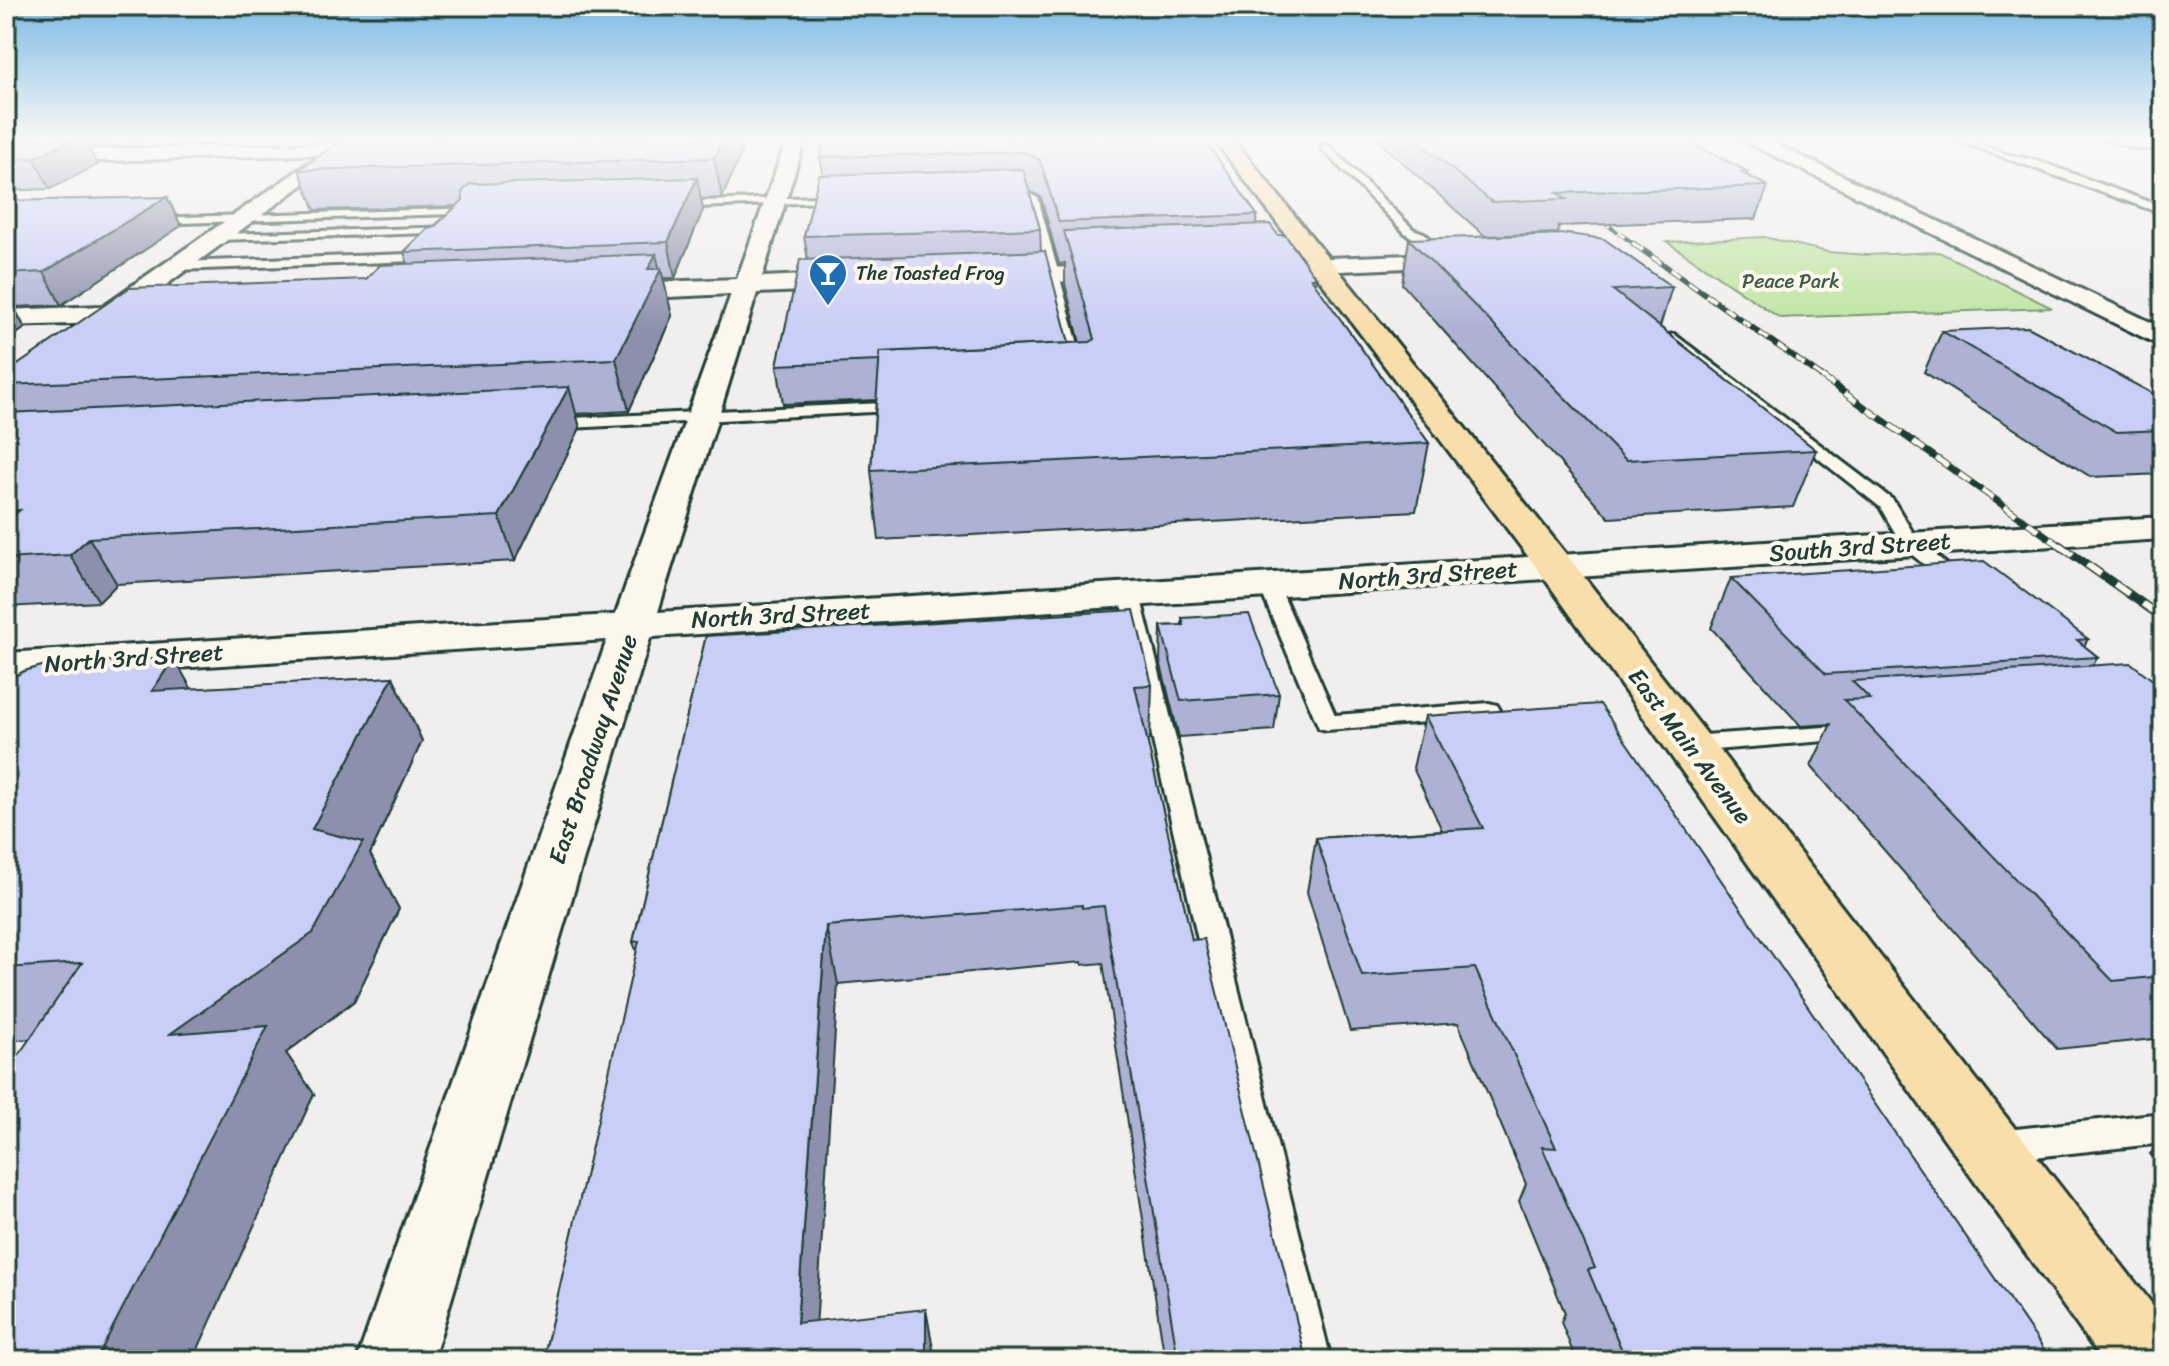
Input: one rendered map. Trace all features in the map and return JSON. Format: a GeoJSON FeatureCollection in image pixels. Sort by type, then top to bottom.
{"type":"FeatureCollection","features":[{"type":"Feature","properties":{"kind":"main road","name":"East Main Avenue"},"geometry":{"type":"LineString","coordinates":[[1273,203],[1556,567],[2148,1360]]}},
{"type":"Feature","properties":{"kind":"street"},"geometry":{"type":"LineString","coordinates":[[76,339],[267,203]]}},
{"type":"Feature","properties":{"kind":"street","name":"East Broadway Avenue"},"geometry":{"type":"LineString","coordinates":[[395,1360],[774,203]]}},
{"type":"Feature","properties":{"kind":"street"},"geometry":{"type":"LineString","coordinates":[[1881,203],[2163,339]]}},
{"type":"Feature","properties":{"kind":"street"},"geometry":{"type":"LineString","coordinates":[[1241,268],[1322,265],[1432,255],[1478,259]]}},
{"type":"Feature","properties":{"kind":"street"},"geometry":{"type":"LineString","coordinates":[[961,278],[1148,272]]}},
{"type":"Feature","properties":{"kind":"street"},"geometry":{"type":"LineString","coordinates":[[574,293],[882,280]]}},
{"type":"Feature","properties":{"kind":"street"},"geometry":{"type":"LineString","coordinates":[[6,318],[174,311]]}},
{"type":"Feature","properties":{"kind":"street","name":"South 3rd Street"},"geometry":{"type":"LineString","coordinates":[[1556,567],[2163,528]]}},
{"type":"Feature","properties":{"kind":"street","name":"North 3rd Street"},"geometry":{"type":"LineString","coordinates":[[6,666],[1556,567]]}},
{"type":"Feature","properties":{"kind":"lane"},"geometry":{"type":"LineString","coordinates":[[665,205],[747,203]]}},
{"type":"Feature","properties":{"kind":"lane"},"geometry":{"type":"LineString","coordinates":[[1034,203],[1081,383]]}},
{"type":"Feature","properties":{"kind":"lane"},"geometry":{"type":"LineString","coordinates":[[1381,203],[1409,231],[1405,234],[1432,255]]}},
{"type":"Feature","properties":{"kind":"lane"},"geometry":{"type":"LineString","coordinates":[[2141,203],[2163,211]]}},
{"type":"Feature","properties":{"kind":"lane"},"geometry":{"type":"LineString","coordinates":[[141,221],[495,210]]}},
{"type":"Feature","properties":{"kind":"lane"},"geometry":{"type":"LineString","coordinates":[[177,266],[442,257],[467,230],[219,237]]}},
{"type":"Feature","properties":{"kind":"lane"},"geometry":{"type":"LineString","coordinates":[[1660,327],[1887,504],[1911,544],[1970,592]]}},
{"type":"Feature","properties":{"kind":"lane"},"geometry":{"type":"LineString","coordinates":[[532,425],[911,407]]}},
{"type":"Feature","properties":{"kind":"lane"},"geometry":{"type":"LineString","coordinates":[[1269,586],[1327,723],[1489,710]]}},
{"type":"Feature","properties":{"kind":"lane"},"geometry":{"type":"LineString","coordinates":[[1130,595],[1312,1360]]}},
{"type":"Feature","properties":{"kind":"lane"},"geometry":{"type":"LineString","coordinates":[[1689,744],[1872,732]]}},
{"type":"Feature","properties":{"kind":"lane"},"geometry":{"type":"LineString","coordinates":[[1989,1147],[2163,1128]]}},
{"type":"Feature","properties":{"kind":"green space","name":"Peace Park"},"geometry":{"type":"Polygon","coordinates":[[[1764,237],[1828,252],[1867,255],[1939,252],[2052,308],[1780,318],[1667,242],[1764,237]]]}},
{"type":"Feature","properties":{"kind":"building"},"geometry":{"type":"Polygon","coordinates":[[[6,203],[158,203],[44,272],[6,274],[6,203]]]}},
{"type":"Feature","properties":{"kind":"building"},"geometry":{"type":"Polygon","coordinates":[[[460,203],[686,203],[668,242],[404,252],[427,229],[433,228],[460,203]]]}},
{"type":"Feature","properties":{"kind":"building"},"geometry":{"type":"Polygon","coordinates":[[[812,203],[1033,203],[1040,229],[804,236],[812,203]]]}},
{"type":"Feature","properties":{"kind":"building"},"geometry":{"type":"Polygon","coordinates":[[[1053,203],[1248,203],[1257,215],[1059,222],[1053,203]]]}},
{"type":"Feature","properties":{"kind":"building"},"geometry":{"type":"Polygon","coordinates":[[[1270,224],[1278,235],[1285,235],[1316,278],[1311,278],[1429,443],[871,470],[880,352],[1090,342],[1095,339],[1064,231],[1270,224]]]}},
{"type":"Feature","properties":{"kind":"building"},"geometry":{"type":"Polygon","coordinates":[[[1568,234],[1604,239],[1672,287],[1613,290],[1816,450],[1626,460],[1409,239],[1568,234]]]}},
{"type":"Feature","properties":{"kind":"building"},"geometry":{"type":"Polygon","coordinates":[[[1045,251],[1069,343],[880,352],[879,361],[777,365],[800,260],[1045,251]]]}},
{"type":"Feature","properties":{"kind":"building"},"geometry":{"type":"Polygon","coordinates":[[[656,254],[648,269],[661,269],[616,359],[6,385],[6,373],[129,288],[366,279],[380,265],[656,254]]]}},
{"type":"Feature","properties":{"kind":"building"},"geometry":{"type":"Polygon","coordinates":[[[2028,327],[2163,399],[2163,430],[2117,432],[1942,331],[2028,327]]]}},
{"type":"Feature","properties":{"kind":"building"},"geometry":{"type":"Polygon","coordinates":[[[569,387],[499,516],[89,538],[70,555],[6,559],[6,522],[20,510],[6,511],[6,413],[569,387]]]}},
{"type":"Feature","properties":{"kind":"building"},"geometry":{"type":"Polygon","coordinates":[[[1984,561],[2088,639],[2077,640],[2098,657],[1826,674],[1731,578],[1984,561]]]}},
{"type":"Feature","properties":{"kind":"building"},"geometry":{"type":"Polygon","coordinates":[[[1134,610],[1152,685],[1135,686],[1192,940],[1204,939],[1306,1360],[1178,1360],[1104,906],[1082,908],[1082,905],[826,926],[797,1323],[926,1309],[926,1360],[543,1360],[639,941],[633,942],[706,636],[1134,610]]]}},
{"type":"Feature","properties":{"kind":"building"},"geometry":{"type":"Polygon","coordinates":[[[1249,614],[1279,694],[1181,701],[1161,626],[1184,625],[1182,618],[1249,614]]]}},
{"type":"Feature","properties":{"kind":"building"},"geometry":{"type":"Polygon","coordinates":[[[174,658],[152,691],[393,677],[312,829],[363,842],[313,933],[170,1034],[268,1026],[96,1360],[6,1360],[6,1073],[82,963],[6,968],[6,686],[13,677],[24,671],[49,664],[174,658]]]}},
{"type":"Feature","properties":{"kind":"building"},"geometry":{"type":"Polygon","coordinates":[[[2131,663],[2163,688],[2163,976],[2113,981],[1844,700],[1870,699],[1852,681],[2131,663]]]}},
{"type":"Feature","properties":{"kind":"building"},"geometry":{"type":"Polygon","coordinates":[[[1600,704],[2051,1360],[1626,1360],[1588,1270],[1595,1268],[1542,1147],[1556,1148],[1475,968],[1362,976],[1316,838],[1483,828],[1425,716],[1600,704]]]}},
{"type":"Feature","properties":{"kind":"railway"},"geometry":{"type":"LineString","coordinates":[[1588,211],[1637,246]]}},
{"type":"Feature","properties":{"kind":"railway"},"geometry":{"type":"LineString","coordinates":[[1634,244],[1825,379]]}},
{"type":"Feature","properties":{"kind":"railway"},"geometry":{"type":"LineString","coordinates":[[1822,377],[2062,547]]}},
{"type":"Feature","properties":{"kind":"railway"},"geometry":{"type":"LineString","coordinates":[[2059,545],[2163,618]]}},
{"type":"Feature","properties":{"kind":"place","name":"The Toasted Frog"},"geometry":{"type":"Point","coordinates":[828,307]}}]}
